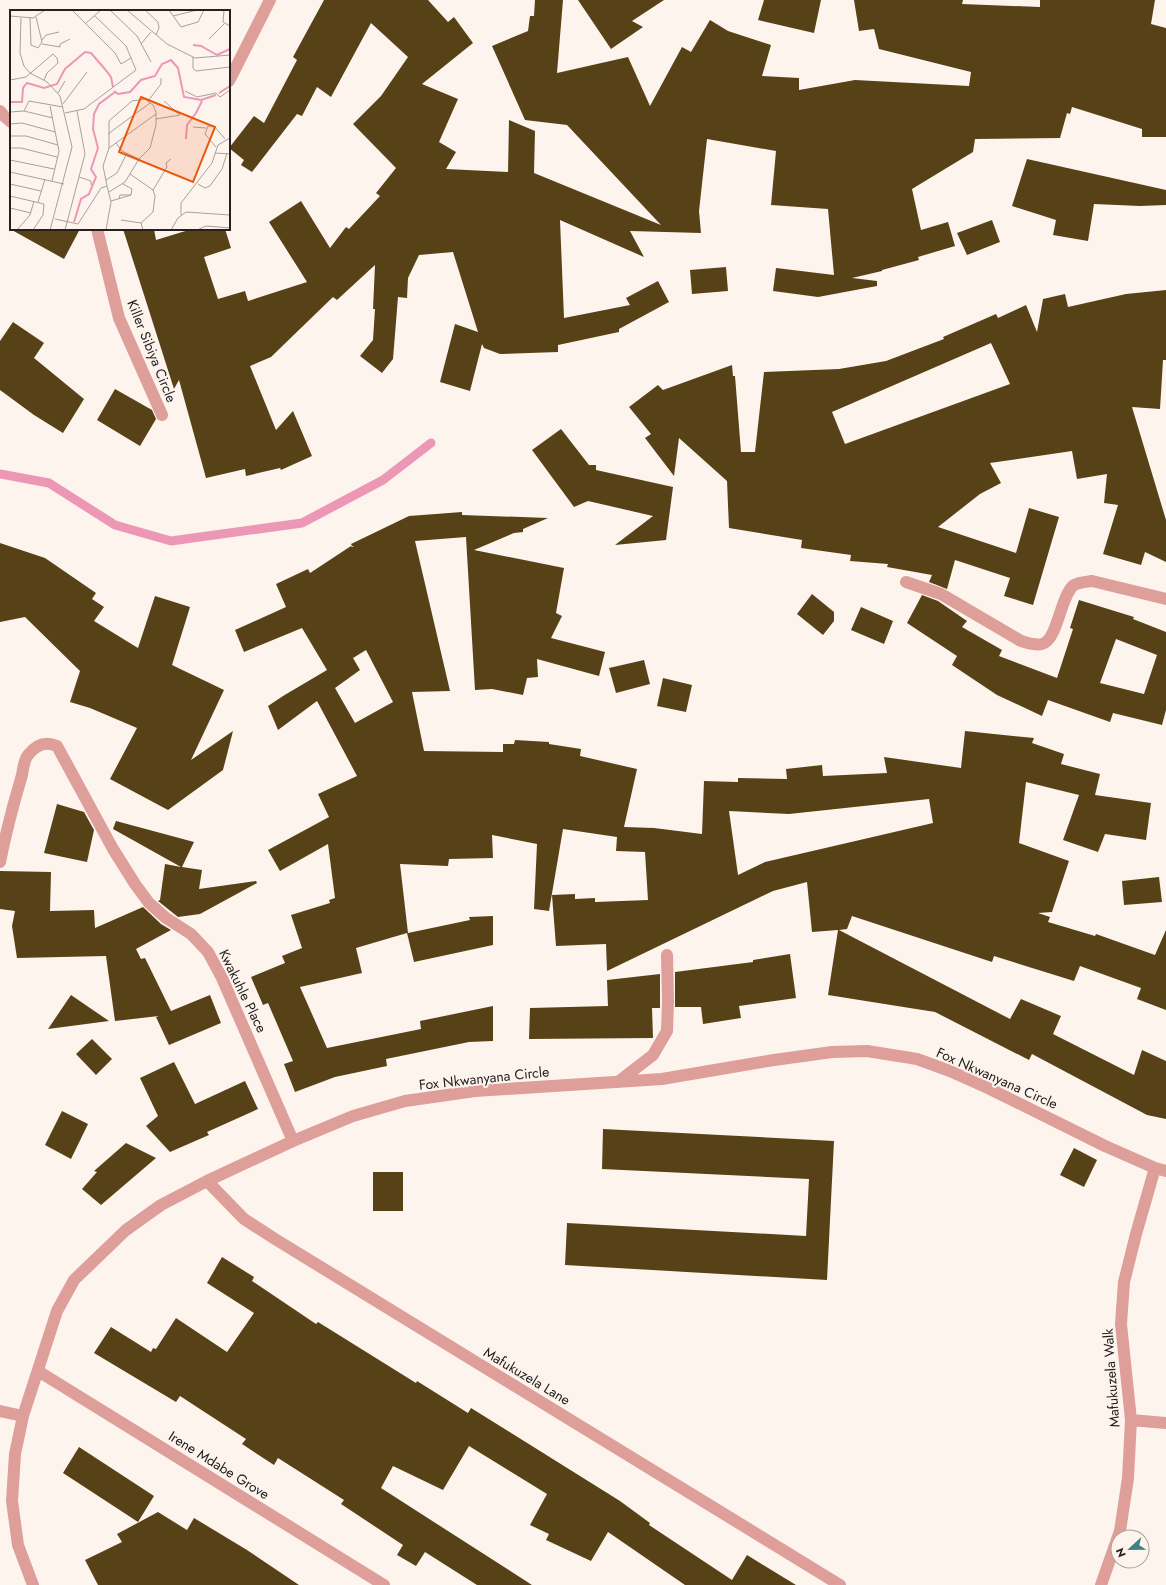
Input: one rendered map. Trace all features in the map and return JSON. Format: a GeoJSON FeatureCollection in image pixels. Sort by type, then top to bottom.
{"type":"FeatureCollection","features":[{"type":"Feature","properties":{"kind":"street"},"geometry":{"type":"LineString","coordinates":[[230,79],[270,0]]}},
{"type":"Feature","properties":{"kind":"street"},"geometry":{"type":"LineString","coordinates":[[0,110],[10,121]]}},
{"type":"Feature","properties":{"kind":"street","name":"Killer Sibiya Circle"},"geometry":{"type":"LineString","coordinates":[[97,230],[119,318],[162,415]]}},
{"type":"Feature","properties":{"kind":"street"},"geometry":{"type":"LineString","coordinates":[[906,582],[941,594],[1021,641],[1033,644],[1048,642],[1068,592],[1075,585],[1082,582],[1092,581],[1166,599]]}},
{"type":"Feature","properties":{"kind":"street","name":"Kwakuhle Place"},"geometry":{"type":"LineString","coordinates":[[0,862],[11,809],[27,756],[36,746],[51,743],[57,746],[62,753],[114,849],[135,884],[149,903],[166,918],[191,934],[208,952],[222,978],[293,1141]]}},
{"type":"Feature","properties":{"kind":"street"},"geometry":{"type":"LineString","coordinates":[[618,1082],[653,1055],[667,1031],[667,955]]}},
{"type":"Feature","properties":{"kind":"street","name":"Fox Nkwanyana Circle"},"geometry":{"type":"LineString","coordinates":[[33,1585],[18,1545],[12,1501],[15,1454],[23,1416],[57,1311],[74,1280],[126,1230],[161,1205],[207,1181],[293,1141],[353,1116],[405,1101],[475,1091],[662,1079],[832,1052],[867,1051],[917,1059],[950,1071],[988,1088],[1105,1146],[1160,1170]]}},
{"type":"Feature","properties":{"kind":"street","name":"Mafukuzela Walk"},"geometry":{"type":"LineString","coordinates":[[1101,1585],[1120,1531],[1128,1478],[1131,1420],[1121,1324],[1124,1282],[1136,1234],[1160,1170]]}},
{"type":"Feature","properties":{"kind":"street","name":"Mafukuzela Lane"},"geometry":{"type":"LineString","coordinates":[[207,1181],[244,1219],[275,1240],[840,1585]]}},
{"type":"Feature","properties":{"kind":"street","name":"Irene Mdabe Grove"},"geometry":{"type":"LineString","coordinates":[[38,1371],[384,1585]]}},
{"type":"Feature","properties":{"kind":"street"},"geometry":{"type":"LineString","coordinates":[[0,1411],[23,1416]]}},
{"type":"Feature","properties":{"kind":"street"},"geometry":{"type":"LineString","coordinates":[[1131,1420],[1166,1423]]}},
{"type":"Feature","properties":{"kind":"building"},"geometry":{"type":"Polygon","coordinates":[[[324,0],[428,0],[448,22],[454,17],[473,43],[422,84],[458,99],[439,142],[456,152],[446,169],[508,172],[509,120],[535,131],[534,173],[661,225],[567,125],[525,120],[492,46],[528,31],[530,16],[534,16],[535,0],[563,0],[557,73],[628,57],[650,106],[682,47],[691,52],[710,20],[728,31],[771,45],[762,76],[799,78],[799,90],[855,80],[969,86],[971,72],[879,49],[874,29],[859,31],[854,0],[963,0],[962,4],[1040,7],[1040,0],[1155,0],[1151,24],[1166,28],[1166,137],[1142,137],[1142,129],[1072,107],[1070,114],[1067,113],[1060,138],[975,139],[973,152],[912,189],[921,230],[948,222],[955,246],[918,257],[919,260],[852,278],[877,281],[877,286],[818,297],[773,291],[776,268],[834,275],[828,209],[771,205],[776,151],[707,139],[699,211],[701,233],[630,231],[644,257],[560,220],[564,318],[630,305],[626,298],[658,281],[669,302],[619,329],[619,332],[558,345],[558,352],[500,354],[484,348],[482,344],[470,391],[440,382],[455,324],[478,332],[453,252],[419,255],[408,278],[407,298],[398,297],[393,359],[382,373],[360,356],[373,340],[375,265],[337,300],[333,297],[271,357],[250,366],[276,430],[293,411],[312,456],[281,470],[280,468],[246,476],[245,469],[206,478],[179,380],[174,389],[123,230],[154,230],[156,240],[189,230],[225,230],[231,248],[204,257],[218,299],[245,291],[248,301],[307,282],[269,222],[301,201],[330,248],[346,227],[349,229],[380,196],[376,193],[396,168],[353,124],[381,96],[408,57],[371,23],[331,97],[317,87],[302,116],[297,114],[252,172],[241,165],[244,160],[230,149],[230,147],[254,116],[264,123],[297,60],[293,57],[324,0]]]}},
{"type":"Feature","properties":{"kind":"building"},"geometry":{"type":"Polygon","coordinates":[[[578,0],[664,0],[632,21],[643,27],[611,49],[578,0]]]}},
{"type":"Feature","properties":{"kind":"building"},"geometry":{"type":"Polygon","coordinates":[[[764,0],[821,0],[814,33],[758,20],[764,0]]]}},
{"type":"Feature","properties":{"kind":"building"},"geometry":{"type":"Polygon","coordinates":[[[1027,159],[1166,190],[1166,205],[1140,206],[1094,204],[1088,241],[1053,235],[1056,220],[1012,206],[1027,159]]]}},
{"type":"Feature","properties":{"kind":"building"},"geometry":{"type":"Polygon","coordinates":[[[992,220],[1000,242],[967,255],[957,233],[992,220]]]}},
{"type":"Feature","properties":{"kind":"building"},"geometry":{"type":"Polygon","coordinates":[[[12,230],[79,230],[64,259],[12,230]]]}},
{"type":"Feature","properties":{"kind":"building"},"geometry":{"type":"Polygon","coordinates":[[[726,267],[728,291],[692,294],[690,270],[726,267]]]}},
{"type":"Feature","properties":{"kind":"building"},"geometry":{"type":"Polygon","coordinates":[[[1166,290],[1166,360],[1163,360],[1160,409],[1132,407],[1166,520],[1166,562],[1145,552],[1141,565],[1103,554],[1118,505],[1104,503],[1107,474],[1077,479],[1072,451],[990,463],[1001,483],[980,494],[938,527],[1016,553],[1029,508],[1059,517],[1033,605],[1004,596],[1010,578],[955,560],[947,589],[929,582],[932,575],[887,567],[888,564],[850,561],[851,555],[801,548],[802,540],[729,528],[727,481],[679,438],[674,476],[645,438],[651,434],[629,407],[658,385],[663,390],[732,365],[733,376],[735,376],[741,452],[755,452],[764,372],[839,369],[886,361],[944,339],[943,337],[996,314],[998,318],[1026,305],[1037,332],[1043,299],[1065,294],[1068,307],[1126,294],[1166,290]],[[991,343],[832,412],[845,444],[1010,384],[991,343]]]}},
{"type":"Feature","properties":{"kind":"building"},"geometry":{"type":"Polygon","coordinates":[[[13,322],[44,343],[34,358],[84,399],[63,433],[34,415],[0,390],[0,341],[13,322]]]}},
{"type":"Feature","properties":{"kind":"building"},"geometry":{"type":"Polygon","coordinates":[[[115,389],[152,410],[156,419],[140,446],[97,420],[115,389]]]}},
{"type":"Feature","properties":{"kind":"building"},"geometry":{"type":"Polygon","coordinates":[[[561,429],[589,465],[596,465],[596,470],[673,487],[666,540],[615,545],[653,516],[588,501],[574,507],[532,450],[561,429]]]}},
{"type":"Feature","properties":{"kind":"building"},"geometry":{"type":"Polygon","coordinates":[[[462,512],[462,515],[548,518],[523,529],[523,532],[514,533],[474,550],[564,568],[556,613],[562,616],[551,638],[605,652],[599,676],[537,659],[538,677],[527,678],[523,695],[492,689],[475,690],[466,537],[415,541],[450,691],[412,692],[424,751],[503,752],[503,744],[514,744],[515,740],[549,742],[549,744],[581,749],[580,756],[637,769],[624,827],[654,828],[702,834],[704,781],[738,782],[738,778],[787,779],[786,769],[822,765],[823,776],[887,773],[884,757],[961,768],[965,731],[1034,738],[1032,743],[1064,754],[1061,764],[1100,774],[1095,795],[1151,803],[1146,840],[1105,834],[1098,852],[1063,840],[1079,795],[1026,782],[1019,843],[1069,861],[1052,912],[1038,913],[1050,917],[1048,922],[1095,936],[1096,934],[1155,955],[1166,930],[1166,1010],[1137,999],[1141,988],[1080,966],[1074,981],[994,956],[992,962],[852,916],[847,929],[839,930],[1010,1019],[1021,999],[1061,1016],[1053,1034],[1134,1075],[1142,1050],[1166,1061],[1166,1119],[1147,1115],[1032,1054],[1029,1060],[935,1012],[828,995],[838,930],[812,932],[807,882],[773,891],[607,971],[606,944],[556,946],[552,895],[575,894],[575,899],[595,898],[595,902],[648,900],[645,852],[616,851],[617,837],[563,829],[549,911],[534,909],[537,844],[492,835],[493,858],[449,859],[448,866],[400,864],[408,933],[470,920],[469,917],[493,916],[493,945],[414,962],[407,933],[356,948],[362,973],[300,987],[327,1048],[421,1029],[420,1021],[493,1006],[493,1041],[469,1042],[386,1059],[387,1066],[335,1077],[295,1092],[284,1064],[293,1061],[268,1003],[263,1005],[251,977],[285,963],[282,956],[302,948],[291,915],[330,903],[329,900],[335,898],[328,844],[280,871],[268,850],[329,817],[318,794],[357,776],[317,701],[278,730],[268,706],[327,670],[302,628],[244,652],[235,630],[286,607],[276,584],[308,569],[310,573],[351,546],[354,546],[351,544],[409,516],[462,512]],[[366,650],[353,658],[360,670],[335,688],[355,723],[393,702],[366,650]],[[929,799],[789,814],[729,811],[738,875],[765,862],[933,823],[929,799]]]}},
{"type":"Feature","properties":{"kind":"building"},"geometry":{"type":"Polygon","coordinates":[[[0,543],[45,558],[96,593],[92,599],[104,607],[94,621],[138,648],[155,596],[190,607],[172,665],[224,690],[191,760],[233,731],[223,770],[168,810],[110,779],[137,728],[90,708],[70,702],[80,671],[25,617],[0,622],[0,543]]]}},
{"type":"Feature","properties":{"kind":"building"},"geometry":{"type":"Polygon","coordinates":[[[812,594],[834,612],[834,621],[823,635],[797,614],[812,594]]]}},
{"type":"Feature","properties":{"kind":"building"},"geometry":{"type":"Polygon","coordinates":[[[922,595],[938,601],[967,621],[962,627],[1002,650],[999,656],[1057,678],[1073,629],[1070,628],[1079,600],[1134,617],[1133,619],[1166,632],[1166,710],[1162,725],[1113,713],[1110,722],[1048,700],[1042,716],[997,695],[952,665],[957,656],[907,623],[922,595]],[[1116,639],[1100,683],[1144,694],[1157,655],[1116,639]]]}},
{"type":"Feature","properties":{"kind":"building"},"geometry":{"type":"Polygon","coordinates":[[[861,607],[893,621],[884,644],[851,630],[861,607]]]}},
{"type":"Feature","properties":{"kind":"building"},"geometry":{"type":"Polygon","coordinates":[[[644,660],[650,684],[616,693],[609,668],[644,660]]]}},
{"type":"Feature","properties":{"kind":"building"},"geometry":{"type":"Polygon","coordinates":[[[663,678],[692,685],[686,712],[657,706],[663,678]]]}},
{"type":"Feature","properties":{"kind":"building"},"geometry":{"type":"Polygon","coordinates":[[[57,804],[84,812],[94,830],[87,862],[44,853],[57,804]]]}},
{"type":"Feature","properties":{"kind":"building"},"geometry":{"type":"Polygon","coordinates":[[[116,821],[194,842],[182,867],[202,870],[199,889],[256,881],[257,883],[200,914],[178,917],[158,901],[160,900],[165,864],[181,867],[113,829],[116,821]]]}},
{"type":"Feature","properties":{"kind":"building"},"geometry":{"type":"Polygon","coordinates":[[[0,871],[51,872],[50,911],[94,910],[95,928],[143,907],[161,924],[171,930],[136,949],[141,959],[145,958],[171,1011],[210,995],[221,1023],[169,1045],[156,1017],[159,1016],[115,1021],[106,956],[17,958],[12,926],[15,911],[0,909],[0,871]]]}},
{"type":"Feature","properties":{"kind":"building"},"geometry":{"type":"Polygon","coordinates":[[[1159,877],[1162,902],[1124,905],[1122,881],[1159,877]]]}},
{"type":"Feature","properties":{"kind":"building"},"geometry":{"type":"Polygon","coordinates":[[[790,954],[796,998],[739,1006],[741,1018],[703,1024],[701,1007],[675,1007],[675,972],[753,962],[753,960],[790,954]]]}},
{"type":"Feature","properties":{"kind":"building"},"geometry":{"type":"Polygon","coordinates":[[[660,974],[660,1008],[652,1008],[653,1038],[529,1039],[530,1008],[608,1006],[607,980],[660,974]]]}},
{"type":"Feature","properties":{"kind":"building"},"geometry":{"type":"Polygon","coordinates":[[[71,995],[109,1021],[48,1029],[71,995]]]}},
{"type":"Feature","properties":{"kind":"building"},"geometry":{"type":"Polygon","coordinates":[[[92,1039],[112,1059],[96,1075],[76,1054],[92,1039]]]}},
{"type":"Feature","properties":{"kind":"building"},"geometry":{"type":"Polygon","coordinates":[[[174,1062],[195,1104],[245,1081],[258,1109],[207,1132],[209,1135],[170,1152],[146,1126],[158,1116],[140,1078],[174,1062]]]}},
{"type":"Feature","properties":{"kind":"building"},"geometry":{"type":"Polygon","coordinates":[[[62,1111],[88,1124],[71,1159],[45,1145],[62,1111]]]}},
{"type":"Feature","properties":{"kind":"building"},"geometry":{"type":"Polygon","coordinates":[[[603,1129],[834,1141],[827,1280],[565,1265],[567,1223],[806,1236],[809,1179],[602,1169],[603,1129]]]}},
{"type":"Feature","properties":{"kind":"building"},"geometry":{"type":"Polygon","coordinates":[[[126,1143],[156,1158],[101,1205],[82,1189],[97,1172],[94,1171],[126,1143]]]}},
{"type":"Feature","properties":{"kind":"building"},"geometry":{"type":"Polygon","coordinates":[[[1074,1148],[1097,1160],[1084,1187],[1060,1175],[1074,1148]]]}},
{"type":"Feature","properties":{"kind":"building"},"geometry":{"type":"Polygon","coordinates":[[[373,1172],[403,1172],[403,1211],[373,1211],[373,1172]]]}},
{"type":"Feature","properties":{"kind":"building"},"geometry":{"type":"Polygon","coordinates":[[[222,1257],[254,1277],[252,1281],[316,1324],[318,1322],[416,1383],[417,1381],[468,1413],[471,1408],[620,1501],[650,1523],[649,1525],[732,1580],[747,1555],[796,1585],[685,1585],[608,1532],[591,1561],[546,1540],[549,1534],[530,1525],[547,1494],[469,1446],[443,1490],[393,1466],[381,1488],[532,1585],[477,1585],[425,1552],[416,1566],[397,1555],[403,1545],[341,1504],[344,1500],[278,1458],[274,1465],[242,1444],[246,1439],[180,1396],[176,1402],[94,1353],[111,1327],[151,1352],[153,1348],[156,1349],[176,1318],[227,1352],[254,1313],[207,1283],[222,1257]]]}},
{"type":"Feature","properties":{"kind":"building"},"geometry":{"type":"Polygon","coordinates":[[[79,1447],[154,1496],[138,1522],[63,1473],[79,1447]]]}},
{"type":"Feature","properties":{"kind":"building"},"geometry":{"type":"Polygon","coordinates":[[[158,1512],[187,1530],[194,1518],[247,1550],[299,1585],[98,1585],[85,1560],[122,1542],[117,1534],[158,1512]]]}},
{"type":"Feature","properties":{"kind":"waterway"},"geometry":{"type":"LineString","coordinates":[[0,474],[49,483],[115,525],[171,541],[302,523],[383,480],[431,443]]}}]}
